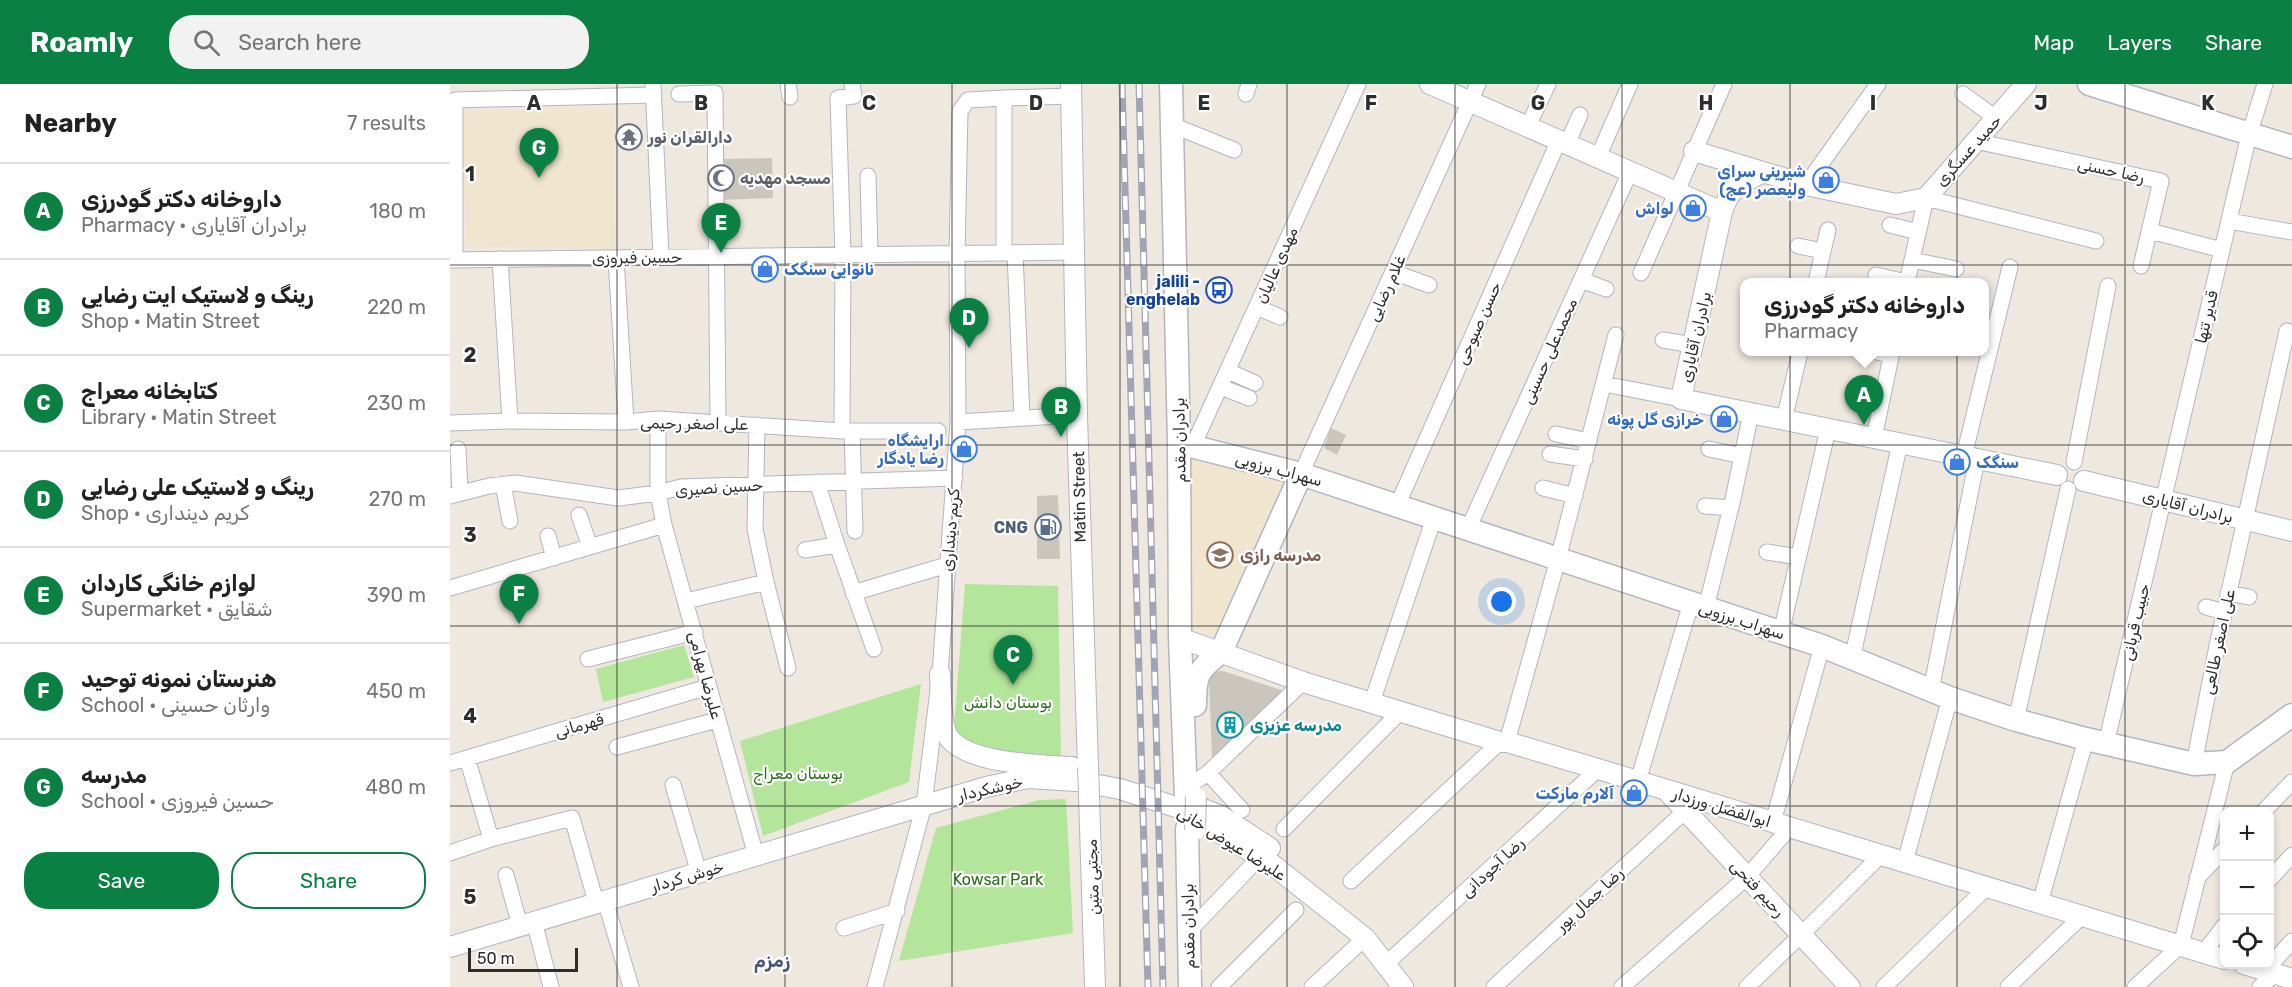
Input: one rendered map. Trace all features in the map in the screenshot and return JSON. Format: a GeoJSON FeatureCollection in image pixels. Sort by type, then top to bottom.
{"type":"FeatureCollection","features":[{"type":"Feature","properties":{"kind":"main road","name":"برادران مقدم"},"geometry":{"type":"LineString","coordinates":[[1161,84],[1182,444]]}},
{"type":"Feature","properties":{"kind":"main road","name":"برادران مقدم"},"geometry":{"type":"LineString","coordinates":[[1171,84],[1182,444],[1180,638],[1194,786]]}},
{"type":"Feature","properties":{"kind":"main road"},"geometry":{"type":"LineString","coordinates":[[2089,84],[2292,147]]}},
{"type":"Feature","properties":{"kind":"main road","name":"سهراب برزویی"},"geometry":{"type":"LineString","coordinates":[[1182,444],[1301,474],[1822,646],[1941,694],[2016,720],[2096,742],[2194,764],[2227,762]]}},
{"type":"Feature","properties":{"kind":"main road"},"geometry":{"type":"LineString","coordinates":[[1194,786],[1195,681],[1204,665],[1221,652],[1301,474]]}},
{"type":"Feature","properties":{"kind":"main road"},"geometry":{"type":"LineString","coordinates":[[2227,762],[2291,711]]}},
{"type":"Feature","properties":{"kind":"main road","name":"برادران مقدم"},"geometry":{"type":"LineString","coordinates":[[1190,987],[1191,829]]}},
{"type":"Feature","properties":{"kind":"main road","name":"برادران مقدم"},"geometry":{"type":"LineString","coordinates":[[1192,924],[1196,987]]}},
{"type":"Feature","properties":{"kind":"street"},"geometry":{"type":"LineString","coordinates":[[852,84],[854,96],[838,98],[847,431],[855,531]]}},
{"type":"Feature","properties":{"kind":"street"},"geometry":{"type":"LineString","coordinates":[[967,84],[968,100],[1071,90]]}},
{"type":"Feature","properties":{"kind":"street","name":"مهدی عالیان"},"geometry":{"type":"LineString","coordinates":[[1182,444],[1221,387],[1358,84]]}},
{"type":"Feature","properties":{"kind":"street"},"geometry":{"type":"LineString","coordinates":[[1430,84],[1474,93],[1528,126],[1722,212],[1727,197],[1737,186],[1763,172]]}},
{"type":"Feature","properties":{"kind":"street"},"geometry":{"type":"LineString","coordinates":[[1528,126],[1548,84]]}},
{"type":"Feature","properties":{"kind":"street"},"geometry":{"type":"LineString","coordinates":[[1598,158],[1630,84]]}},
{"type":"Feature","properties":{"kind":"street"},"geometry":{"type":"LineString","coordinates":[[1641,273],[1724,84]]}},
{"type":"Feature","properties":{"kind":"street"},"geometry":{"type":"LineString","coordinates":[[1806,185],[1878,84]]}},
{"type":"Feature","properties":{"kind":"street","name":"حمید عسگری"},"geometry":{"type":"LineString","coordinates":[[1694,152],[1806,185],[1896,204],[1926,198],[2026,84]]}},
{"type":"Feature","properties":{"kind":"street","name":"قدیر تنها"},"geometry":{"type":"LineString","coordinates":[[2163,500],[2249,135],[2265,84]]}},
{"type":"Feature","properties":{"kind":"street"},"geometry":{"type":"LineString","coordinates":[[453,260],[455,100],[524,91],[654,90],[661,257]]}},
{"type":"Feature","properties":{"kind":"street","name":"Matin Street"},"geometry":{"type":"LineString","coordinates":[[1071,90],[1077,415],[1088,767]]}},
{"type":"Feature","properties":{"kind":"street"},"geometry":{"type":"LineString","coordinates":[[679,94],[715,93],[718,422]]}},
{"type":"Feature","properties":{"kind":"street","name":"غلام رضایی"},"geometry":{"type":"LineString","coordinates":[[1301,474],[1474,93]]}},
{"type":"Feature","properties":{"kind":"street"},"geometry":{"type":"LineString","coordinates":[[1963,94],[1996,118]]}},
{"type":"Feature","properties":{"kind":"street"},"geometry":{"type":"LineString","coordinates":[[1004,98],[1010,253],[1022,418]]}},
{"type":"Feature","properties":{"kind":"street","name":"کریم دینداری"},"geometry":{"type":"LineString","coordinates":[[875,987],[924,805],[940,674],[958,422],[957,253],[960,111],[968,100]]}},
{"type":"Feature","properties":{"kind":"street","name":"حسن صبوحی"},"geometry":{"type":"LineString","coordinates":[[1397,506],[1563,142],[1580,115]]}},
{"type":"Feature","properties":{"kind":"street"},"geometry":{"type":"LineString","coordinates":[[1172,125],[1234,150]]}},
{"type":"Feature","properties":{"kind":"street","name":"رضا حسنی"},"geometry":{"type":"LineString","coordinates":[[1975,141],[2161,181],[2140,266]]}},
{"type":"Feature","properties":{"kind":"street","name":"محمدعلی حسینی"},"geometry":{"type":"LineString","coordinates":[[1468,529],[1630,172]]}},
{"type":"Feature","properties":{"kind":"street"},"geometry":{"type":"LineString","coordinates":[[868,176],[870,254]]}},
{"type":"Feature","properties":{"kind":"street"},"geometry":{"type":"LineString","coordinates":[[1907,278],[1926,198],[2096,241]]}},
{"type":"Feature","properties":{"kind":"street","name":"برادران آقایاری"},"geometry":{"type":"LineString","coordinates":[[1722,212],[1681,399],[1970,458],[2292,531]]}},
{"type":"Feature","properties":{"kind":"street"},"geometry":{"type":"LineString","coordinates":[[2229,221],[2292,232]]}},
{"type":"Feature","properties":{"kind":"street"},"geometry":{"type":"LineString","coordinates":[[1890,225],[1918,232]]}},
{"type":"Feature","properties":{"kind":"street"},"geometry":{"type":"LineString","coordinates":[[1817,278],[1828,230]]}},
{"type":"Feature","properties":{"kind":"street"},"geometry":{"type":"LineString","coordinates":[[2150,231],[2222,250]]}},
{"type":"Feature","properties":{"kind":"street"},"geometry":{"type":"LineString","coordinates":[[1798,246],[1823,251]]}},
{"type":"Feature","properties":{"kind":"street","name":"حسین فیروزی"},"geometry":{"type":"LineString","coordinates":[[453,260],[1075,252]]}},
{"type":"Feature","properties":{"kind":"street"},"geometry":{"type":"LineString","coordinates":[[616,258],[626,422]]}},
{"type":"Feature","properties":{"kind":"street"},"geometry":{"type":"LineString","coordinates":[[500,259],[510,421]]}},
{"type":"Feature","properties":{"kind":"street"},"geometry":{"type":"LineString","coordinates":[[1912,260],[1956,269]]}},
{"type":"Feature","properties":{"kind":"street"},"geometry":{"type":"LineString","coordinates":[[1905,862],[1941,694],[1970,458],[2010,267]]}},
{"type":"Feature","properties":{"kind":"street"},"geometry":{"type":"LineString","coordinates":[[1393,272],[1429,285]]}},
{"type":"Feature","properties":{"kind":"street"},"geometry":{"type":"LineString","coordinates":[[1876,275],[1889,278]]}},
{"type":"Feature","properties":{"kind":"street"},"geometry":{"type":"LineString","coordinates":[[1581,280],[1606,289]]}},
{"type":"Feature","properties":{"kind":"street"},"geometry":{"type":"LineString","coordinates":[[2074,462],[2108,286]]}},
{"type":"Feature","properties":{"kind":"street"},"geometry":{"type":"LineString","coordinates":[[1257,307],[1280,317]]}},
{"type":"Feature","properties":{"kind":"street","name":"علی اصغر طالعی"},"geometry":{"type":"LineString","coordinates":[[2194,764],[2224,612],[2287,331]]}},
{"type":"Feature","properties":{"kind":"street"},"geometry":{"type":"LineString","coordinates":[[1351,881],[1503,742],[1558,559],[1616,335]]}},
{"type":"Feature","properties":{"kind":"street"},"geometry":{"type":"LineString","coordinates":[[1663,340],[1693,345]]}},
{"type":"Feature","properties":{"kind":"street"},"geometry":{"type":"LineString","coordinates":[[1784,420],[1799,356]]}},
{"type":"Feature","properties":{"kind":"street"},"geometry":{"type":"LineString","coordinates":[[1874,438],[1891,356]]}},
{"type":"Feature","properties":{"kind":"street"},"geometry":{"type":"LineString","coordinates":[[1228,371],[1255,383]]}},
{"type":"Feature","properties":{"kind":"street"},"geometry":{"type":"LineString","coordinates":[[1604,384],[1681,399]]}},
{"type":"Feature","properties":{"kind":"street"},"geometry":{"type":"LineString","coordinates":[[1221,387],[1249,398]]}},
{"type":"Feature","properties":{"kind":"street"},"geometry":{"type":"LineString","coordinates":[[1638,781],[1731,508],[1751,413]]}},
{"type":"Feature","properties":{"kind":"street"},"geometry":{"type":"LineString","coordinates":[[958,422],[1077,415]]}},
{"type":"Feature","properties":{"kind":"street","name":"علی اصغر رحیمی"},"geometry":{"type":"LineString","coordinates":[[450,423],[626,422],[658,419],[847,431],[938,431]]}},
{"type":"Feature","properties":{"kind":"street","name":"علیرضا بهرامی"},"geometry":{"type":"LineString","coordinates":[[658,419],[658,493],[664,525],[756,856]]}},
{"type":"Feature","properties":{"kind":"street"},"geometry":{"type":"LineString","coordinates":[[757,425],[755,529],[788,668]]}},
{"type":"Feature","properties":{"kind":"street"},"geometry":{"type":"LineString","coordinates":[[1782,633],[1828,429]]}},
{"type":"Feature","properties":{"kind":"street"},"geometry":{"type":"LineString","coordinates":[[1556,435],[1589,441]]}},
{"type":"Feature","properties":{"kind":"street"},"geometry":{"type":"LineString","coordinates":[[1852,659],[1900,443]]}},
{"type":"Feature","properties":{"kind":"street"},"geometry":{"type":"LineString","coordinates":[[455,494],[458,449]]}},
{"type":"Feature","properties":{"kind":"street"},"geometry":{"type":"LineString","coordinates":[[1709,449],[1742,456]]}},
{"type":"Feature","properties":{"kind":"street"},"geometry":{"type":"LineString","coordinates":[[1550,454],[1585,459]]}},
{"type":"Feature","properties":{"kind":"street"},"geometry":{"type":"LineString","coordinates":[[2016,720],[2070,482],[2083,469],[2074,462]]}},
{"type":"Feature","properties":{"kind":"street"},"geometry":{"type":"LineString","coordinates":[[2070,482],[2058,470],[2065,464],[2074,462]]}},
{"type":"Feature","properties":{"kind":"street","name":"حسین نصیری"},"geometry":{"type":"LineString","coordinates":[[455,494],[515,483],[618,498],[658,493],[681,487],[955,478]]}},
{"type":"Feature","properties":{"kind":"street"},"geometry":{"type":"LineString","coordinates":[[817,482],[874,649]]}},
{"type":"Feature","properties":{"kind":"street"},"geometry":{"type":"LineString","coordinates":[[503,484],[510,521]]}},
{"type":"Feature","properties":{"kind":"street"},"geometry":{"type":"LineString","coordinates":[[1543,488],[1575,496]]}},
{"type":"Feature","properties":{"kind":"street","name":"حبیب قربانی"},"geometry":{"type":"LineString","coordinates":[[2040,903],[2096,742],[2163,500]]}},
{"type":"Feature","properties":{"kind":"street"},"geometry":{"type":"LineString","coordinates":[[1705,506],[1731,508]]}},
{"type":"Feature","properties":{"kind":"street"},"geometry":{"type":"LineString","coordinates":[[579,515],[590,547]]}},
{"type":"Feature","properties":{"kind":"street"},"geometry":{"type":"LineString","coordinates":[[1372,702],[1434,518]]}},
{"type":"Feature","properties":{"kind":"street"},"geometry":{"type":"LineString","coordinates":[[450,588],[664,525]]}},
{"type":"Feature","properties":{"kind":"street"},"geometry":{"type":"LineString","coordinates":[[548,536],[554,558]]}},
{"type":"Feature","properties":{"kind":"street"},"geometry":{"type":"LineString","coordinates":[[805,550],[837,545]]}},
{"type":"Feature","properties":{"kind":"street"},"geometry":{"type":"LineString","coordinates":[[1767,552],[1798,556]]}},
{"type":"Feature","properties":{"kind":"street"},"geometry":{"type":"LineString","coordinates":[[853,593],[947,565]]}},
{"type":"Feature","properties":{"kind":"street"},"geometry":{"type":"LineString","coordinates":[[686,601],[766,582]]}},
{"type":"Feature","properties":{"kind":"street"},"geometry":{"type":"LineString","coordinates":[[2229,593],[2249,597]]}},
{"type":"Feature","properties":{"kind":"street"},"geometry":{"type":"LineString","coordinates":[[2206,607],[2224,612]]}},
{"type":"Feature","properties":{"kind":"street"},"geometry":{"type":"LineString","coordinates":[[588,659],[695,632]]}},
{"type":"Feature","properties":{"kind":"street","name":"ابوالفضل ورزدار"},"geometry":{"type":"LineString","coordinates":[[1180,638],[1303,682],[2220,957]]}},
{"type":"Feature","properties":{"kind":"street"},"geometry":{"type":"LineString","coordinates":[[1622,987],[1747,877],[1782,825],[1822,646]]}},
{"type":"Feature","properties":{"kind":"street"},"geometry":{"type":"LineString","coordinates":[[940,674],[944,728],[948,737],[971,753],[1058,773]]}},
{"type":"Feature","properties":{"kind":"street"},"geometry":{"type":"LineString","coordinates":[[1191,829],[1194,786],[1303,682]]}},
{"type":"Feature","properties":{"kind":"street","name":"قهرمانی"},"geometry":{"type":"LineString","coordinates":[[450,763],[708,687]]}},
{"type":"Feature","properties":{"kind":"street"},"geometry":{"type":"LineString","coordinates":[[1284,829],[1401,711]]}},
{"type":"Feature","properties":{"kind":"street"},"geometry":{"type":"LineString","coordinates":[[617,747],[717,720]]}},
{"type":"Feature","properties":{"kind":"street"},"geometry":{"type":"LineString","coordinates":[[466,758],[491,839]]}},
{"type":"Feature","properties":{"kind":"street"},"geometry":{"type":"LineString","coordinates":[[2135,987],[2181,945],[2227,762]]}},
{"type":"Feature","properties":{"kind":"street","name":"مجتبی متین"},"geometry":{"type":"LineString","coordinates":[[1088,767],[1095,987]]}},
{"type":"Feature","properties":{"kind":"street","name":"رضا آجودانی"},"geometry":{"type":"LineString","coordinates":[[1386,964],[1598,769]]}},
{"type":"Feature","properties":{"kind":"street","name":"خوشکردار"},"geometry":{"type":"LineString","coordinates":[[924,805],[1028,778],[1058,773]]}},
{"type":"Feature","properties":{"kind":"street","name":"علیرضا عیوض خانی"},"geometry":{"type":"LineString","coordinates":[[1058,773],[1120,789],[1179,808],[1273,865],[1365,938],[1386,964],[1399,986]]}},
{"type":"Feature","properties":{"kind":"street"},"geometry":{"type":"LineString","coordinates":[[2268,807],[2292,782]]}},
{"type":"Feature","properties":{"kind":"street"},"geometry":{"type":"LineString","coordinates":[[673,785],[699,873]]}},
{"type":"Feature","properties":{"kind":"street"},"geometry":{"type":"LineString","coordinates":[[1194,786],[1242,810]]}},
{"type":"Feature","properties":{"kind":"street","name":"رحیم فتحی"},"geometry":{"type":"LineString","coordinates":[[1665,789],[1850,987]]}},
{"type":"Feature","properties":{"kind":"street","name":"خوش کردار"},"geometry":{"type":"LineString","coordinates":[[450,947],[924,805]]}},
{"type":"Feature","properties":{"kind":"street","name":"رضا جمال پور"},"geometry":{"type":"LineString","coordinates":[[1494,987],[1685,811]]}},
{"type":"Feature","properties":{"kind":"street"},"geometry":{"type":"LineString","coordinates":[[450,853],[491,839],[572,818],[631,987]]}},
{"type":"Feature","properties":{"kind":"street"},"geometry":{"type":"LineString","coordinates":[[2197,878],[2220,854]]}},
{"type":"Feature","properties":{"kind":"street"},"geometry":{"type":"LineString","coordinates":[[1747,987],[1881,855]]}},
{"type":"Feature","properties":{"kind":"street"},"geometry":{"type":"LineString","coordinates":[[2274,875],[2292,855]]}},
{"type":"Feature","properties":{"kind":"street"},"geometry":{"type":"LineString","coordinates":[[1192,924],[1253,864]]}},
{"type":"Feature","properties":{"kind":"street"},"geometry":{"type":"LineString","coordinates":[[506,875],[551,987]]}},
{"type":"Feature","properties":{"kind":"street"},"geometry":{"type":"LineString","coordinates":[[1884,987],[1988,887]]}},
{"type":"Feature","properties":{"kind":"street"},"geometry":{"type":"LineString","coordinates":[[1219,987],[1296,910]]}},
{"type":"Feature","properties":{"kind":"street"},"geometry":{"type":"LineString","coordinates":[[844,928],[897,911]]}},
{"type":"Feature","properties":{"kind":"street"},"geometry":{"type":"LineString","coordinates":[[2008,987],[2082,916]]}},
{"type":"Feature","properties":{"kind":"street"},"geometry":{"type":"LineString","coordinates":[[2204,952],[2220,931]]}},
{"type":"Feature","properties":{"kind":"street"},"geometry":{"type":"LineString","coordinates":[[1312,987],[1365,938]]}},
{"type":"Feature","properties":{"kind":"street"},"geometry":{"type":"LineString","coordinates":[[2254,969],[2273,978],[2292,942]]}},
{"type":"Feature","properties":{"kind":"shaded area"},"geometry":{"type":"Polygon","coordinates":[[[613,109],[615,250],[466,246],[462,111],[613,109]]]}},
{"type":"Feature","properties":{"kind":"shaded area","name":"مدرسه رازی"},"geometry":{"type":"Polygon","coordinates":[[[1185,458],[1285,483],[1217,638],[1188,626],[1185,458]]]}},
{"type":"Feature","properties":{"kind":"green space","name":"بوستان دانش"},"geometry":{"type":"Polygon","coordinates":[[[965,584],[1058,586],[1061,757],[1000,756],[969,745],[954,728],[965,584]]]}},
{"type":"Feature","properties":{"kind":"green space"},"geometry":{"type":"Polygon","coordinates":[[[684,645],[694,677],[603,702],[596,669],[684,645]]]}},
{"type":"Feature","properties":{"kind":"green space","name":"بوستان معراج"},"geometry":{"type":"Polygon","coordinates":[[[921,684],[909,782],[763,836],[740,741],[921,684]]]}},
{"type":"Feature","properties":{"kind":"green space","name":"Kowsar Park"},"geometry":{"type":"Polygon","coordinates":[[[1066,799],[1073,933],[899,961],[936,828],[1039,800],[1066,799]]]}},
{"type":"Feature","properties":{"kind":"building","name":"مسجد مهدیه"},"geometry":{"type":"Polygon","coordinates":[[[772,158],[773,198],[720,200],[719,159],[772,158]]]}},
{"type":"Feature","properties":{"kind":"building","name":"نانوایی سنگک"},"geometry":{"type":"Polygon","coordinates":[[[761,264],[769,264],[769,275],[760,275],[761,264]]]}},
{"type":"Feature","properties":{"kind":"building"},"geometry":{"type":"Polygon","coordinates":[[[1331,428],[1346,435],[1337,455],[1324,448],[1331,428]]]}},
{"type":"Feature","properties":{"kind":"building","name":"CNG"},"geometry":{"type":"Polygon","coordinates":[[[1058,495],[1060,559],[1037,559],[1037,496],[1058,495]]]}},
{"type":"Feature","properties":{"kind":"building","name":"مدرسه عزیزی"},"geometry":{"type":"Polygon","coordinates":[[[1223,671],[1284,691],[1212,759],[1209,677],[1213,672],[1223,671]]]}},
{"type":"Feature","properties":{"kind":"railway"},"geometry":{"type":"LineString","coordinates":[[1122,84],[1148,987]]}},
{"type":"Feature","properties":{"kind":"railway"},"geometry":{"type":"LineString","coordinates":[[1139,84],[1163,987]]}},
{"type":"Feature","properties":{"kind":"place","name":"دارالقران نور"},"geometry":{"type":"Point","coordinates":[629,137]}},
{"type":"Feature","properties":{"kind":"place","name":"مدرسه"},"geometry":{"type":"Point","coordinates":[539,178]}},
{"type":"Feature","properties":{"kind":"place","name":"مسجد مهدیه"},"geometry":{"type":"Point","coordinates":[721,178]}},
{"type":"Feature","properties":{"kind":"place","name":"شیرینی سرای ولیعصر (عج)"},"geometry":{"type":"Point","coordinates":[1826,180]}},
{"type":"Feature","properties":{"kind":"place","name":"لواش"},"geometry":{"type":"Point","coordinates":[1693,208]}},
{"type":"Feature","properties":{"kind":"place","name":"لوازم خانگی کاردان"},"geometry":{"type":"Point","coordinates":[721,253]}},
{"type":"Feature","properties":{"kind":"place","name":"نانوایی سنگک"},"geometry":{"type":"Point","coordinates":[765,269]}},
{"type":"Feature","properties":{"kind":"place","name":"jalili - enghelab"},"geometry":{"type":"Point","coordinates":[1219,290]}},
{"type":"Feature","properties":{"kind":"place","name":"رینگ و لاستیک علی رضایی"},"geometry":{"type":"Point","coordinates":[969,348]}},
{"type":"Feature","properties":{"kind":"place","name":"خرازی گل پونه"},"geometry":{"type":"Point","coordinates":[1724,419]}},
{"type":"Feature","properties":{"kind":"place","name":"داروخانه دکتر گودرزی"},"geometry":{"type":"Point","coordinates":[1864,425]}},
{"type":"Feature","properties":{"kind":"place","name":"رینگ و لاستیک ایت رضایی"},"geometry":{"type":"Point","coordinates":[1061,437]}},
{"type":"Feature","properties":{"kind":"place","name":"ارایشگاه رضا یادگار"},"geometry":{"type":"Point","coordinates":[964,449]}},
{"type":"Feature","properties":{"kind":"place","name":"سنگک"},"geometry":{"type":"Point","coordinates":[1957,462]}},
{"type":"Feature","properties":{"kind":"place","name":"CNG"},"geometry":{"type":"Point","coordinates":[1048,527]}},
{"type":"Feature","properties":{"kind":"place","name":"مدرسه رازی"},"geometry":{"type":"Point","coordinates":[1220,555]}},
{"type":"Feature","properties":{"kind":"place","name":"هنرستان نمونه توحید"},"geometry":{"type":"Point","coordinates":[519,624]}},
{"type":"Feature","properties":{"kind":"place","name":"کتابخانه معراج"},"geometry":{"type":"Point","coordinates":[1013,685]}},
{"type":"Feature","properties":{"kind":"place","name":"مدرسه عزیزی"},"geometry":{"type":"Point","coordinates":[1230,725]}},
{"type":"Feature","properties":{"kind":"place","name":"آلارم مارکت"},"geometry":{"type":"Point","coordinates":[1634,793]}},
{"type":"Feature","properties":{"kind":"district","name":"زمزم"},"geometry":{"type":"Point","coordinates":[772,961]}}]}
